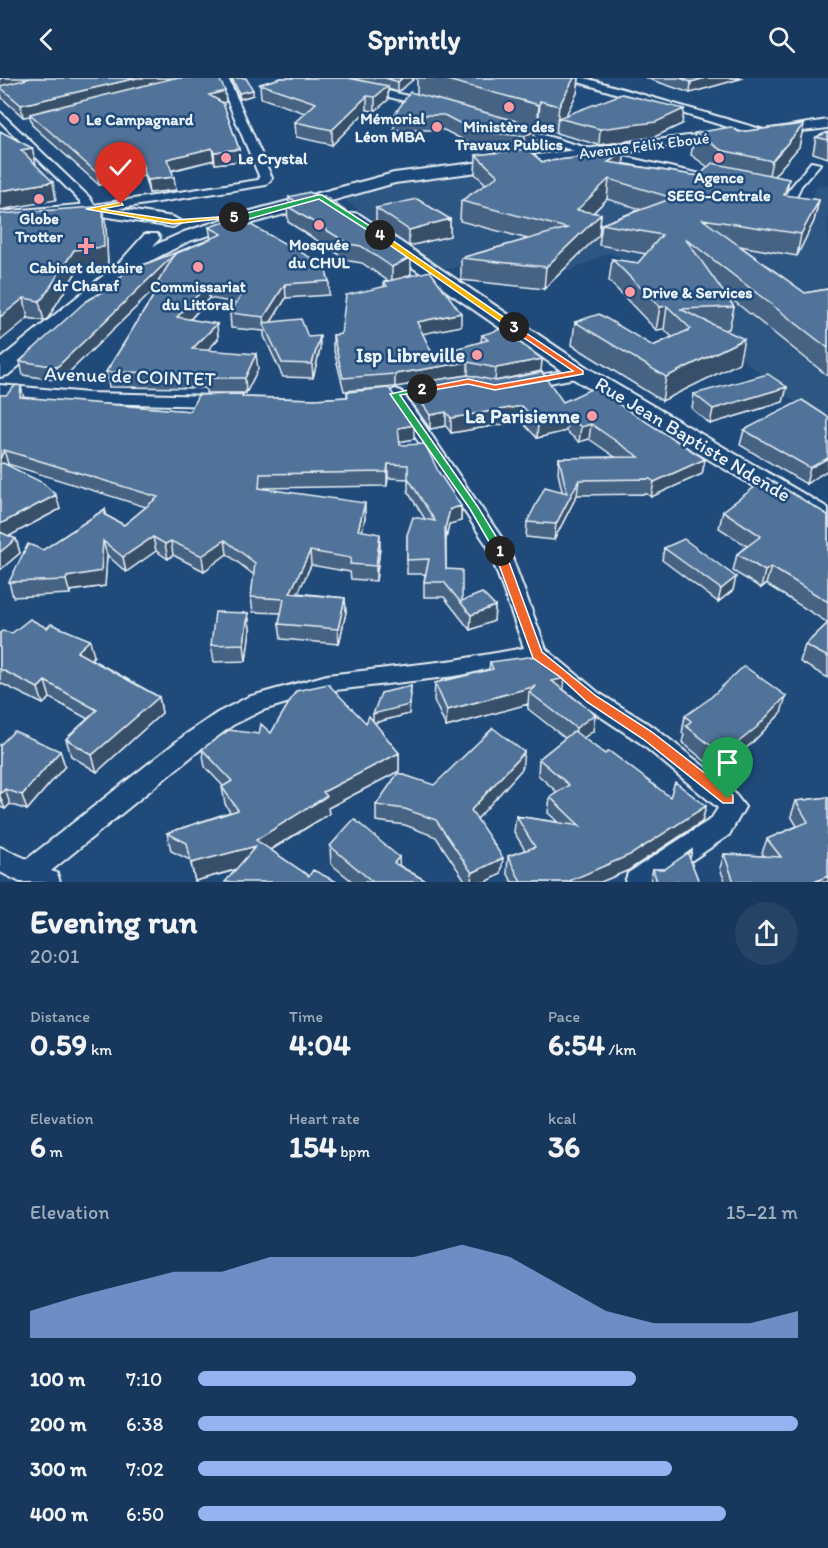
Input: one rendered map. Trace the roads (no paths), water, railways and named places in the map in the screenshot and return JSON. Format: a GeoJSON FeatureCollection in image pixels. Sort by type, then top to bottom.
{"type":"FeatureCollection","features":[{"type":"Feature","properties":{"kind":"main road"},"geometry":{"type":"LineString","coordinates":[[571,78],[622,83],[776,130]]}},
{"type":"Feature","properties":{"kind":"main road"},"geometry":{"type":"LineString","coordinates":[[605,83],[758,132]]}},
{"type":"Feature","properties":{"kind":"main road"},"geometry":{"type":"LineString","coordinates":[[725,113],[808,126]]}},
{"type":"Feature","properties":{"kind":"main road"},"geometry":{"type":"LineString","coordinates":[[696,114],[714,130],[703,138]]}},
{"type":"Feature","properties":{"kind":"main road","name":"Avenue Félix Eboué"},"geometry":{"type":"LineString","coordinates":[[182,230],[249,217],[410,175],[828,124]]}},
{"type":"Feature","properties":{"kind":"main road","name":"Rue Jean Baptiste Ndende"},"geometry":{"type":"LineString","coordinates":[[320,197],[580,373],[828,519]]}},
{"type":"Feature","properties":{"kind":"main road"},"geometry":{"type":"LineString","coordinates":[[0,217],[89,209],[182,230]]}},
{"type":"Feature","properties":{"kind":"main road"},"geometry":{"type":"LineString","coordinates":[[115,214],[162,241],[182,230]]}},
{"type":"Feature","properties":{"kind":"main road"},"geometry":{"type":"LineString","coordinates":[[0,370],[126,267],[182,230]]}},
{"type":"Feature","properties":{"kind":"main road"},"geometry":{"type":"LineString","coordinates":[[126,267],[150,236]]}},
{"type":"Feature","properties":{"kind":"street"},"geometry":{"type":"LineString","coordinates":[[0,115],[17,123],[86,200],[89,209],[262,183],[266,178],[223,78]]}},
{"type":"Feature","properties":{"kind":"street"},"geometry":{"type":"LineString","coordinates":[[359,82],[442,108]]}},
{"type":"Feature","properties":{"kind":"street"},"geometry":{"type":"LineString","coordinates":[[0,128],[17,123]]}},
{"type":"Feature","properties":{"kind":"street"},"geometry":{"type":"LineString","coordinates":[[502,125],[588,152],[792,195],[796,185],[815,165]]}},
{"type":"Feature","properties":{"kind":"street"},"geometry":{"type":"LineString","coordinates":[[505,386],[580,373]]}},
{"type":"Feature","properties":{"kind":"street","name":"Avenue de COINTET"},"geometry":{"type":"LineString","coordinates":[[0,390],[88,398],[233,401]]}},
{"type":"Feature","properties":{"kind":"street"},"geometry":{"type":"LineString","coordinates":[[375,396],[416,390]]}},
{"type":"Feature","properties":{"kind":"street"},"geometry":{"type":"LineString","coordinates":[[395,394],[498,547],[537,654],[564,674],[591,699],[647,735],[711,785],[728,799],[732,807],[720,827],[638,882]]}},
{"type":"Feature","properties":{"kind":"street"},"geometry":{"type":"LineString","coordinates":[[0,859],[38,877],[201,737],[225,719],[256,703],[327,683],[455,668],[537,654]]}},
{"type":"Feature","properties":{"kind":"place","name":"Ministère des Travaux Publics"},"geometry":{"type":"Point","coordinates":[509,107]}},
{"type":"Feature","properties":{"kind":"place","name":"Le Campagnard"},"geometry":{"type":"Point","coordinates":[74,119]}},
{"type":"Feature","properties":{"kind":"place","name":"Mémorial Léon MBA"},"geometry":{"type":"Point","coordinates":[437,127]}},
{"type":"Feature","properties":{"kind":"place","name":"Le Crystal"},"geometry":{"type":"Point","coordinates":[226,158]}},
{"type":"Feature","properties":{"kind":"place","name":"Agence SEEG-Centrale"},"geometry":{"type":"Point","coordinates":[719,158]}},
{"type":"Feature","properties":{"kind":"place","name":"Globe Trotter"},"geometry":{"type":"Point","coordinates":[39,199]}},
{"type":"Feature","properties":{"kind":"place","name":"Mosquée du CHUL"},"geometry":{"type":"Point","coordinates":[319,225]}},
{"type":"Feature","properties":{"kind":"place","name":"Cabinet dentaire dr Charaf"},"geometry":{"type":"Point","coordinates":[86,246]}},
{"type":"Feature","properties":{"kind":"place","name":"Commissariat du Littoral"},"geometry":{"type":"Point","coordinates":[198,267]}},
{"type":"Feature","properties":{"kind":"place","name":"Drive & Services"},"geometry":{"type":"Point","coordinates":[630,292]}},
{"type":"Feature","properties":{"kind":"place","name":"Isp Libreville"},"geometry":{"type":"Point","coordinates":[477,355]}},
{"type":"Feature","properties":{"kind":"place","name":"La Parisienne"},"geometry":{"type":"Point","coordinates":[592,416]}}]}
